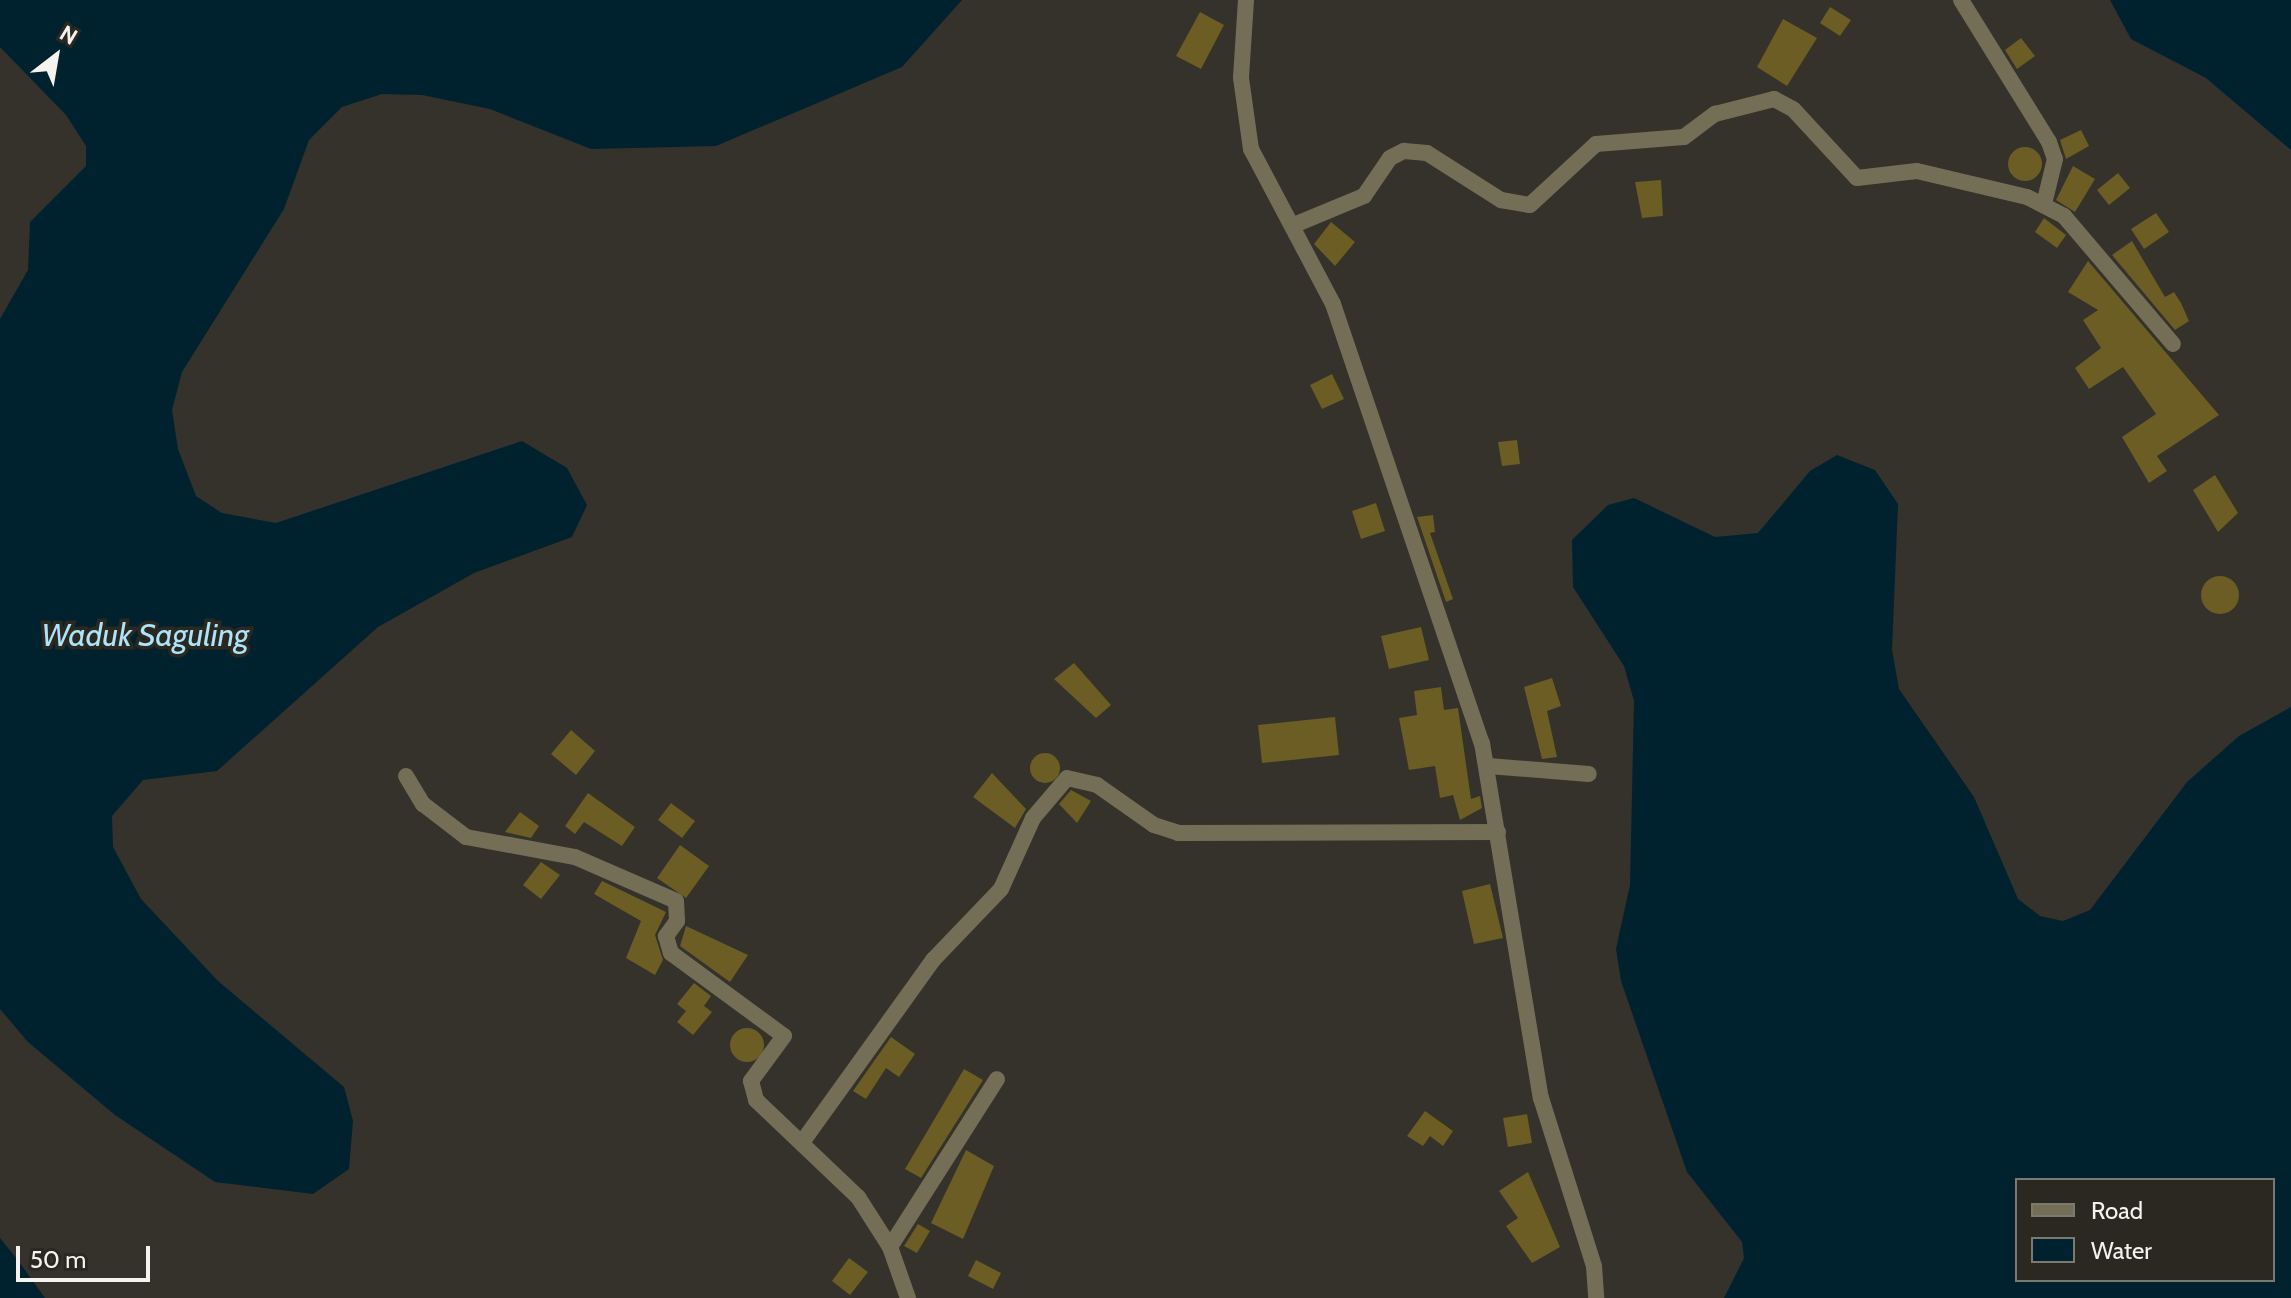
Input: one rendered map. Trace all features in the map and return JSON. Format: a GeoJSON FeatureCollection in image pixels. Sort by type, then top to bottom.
{"type":"FeatureCollection","features":[{"type":"Feature","properties":{"kind":"street"},"geometry":{"type":"LineString","coordinates":[[1246,0],[1241,78],[1251,149],[1294,225],[1333,304],[1488,766],[1541,1098],[1594,1266],[1596,1298]]}},
{"type":"Feature","properties":{"kind":"street"},"geometry":{"type":"LineString","coordinates":[[1961,0],[2049,142],[2055,159],[2044,204]]}},
{"type":"Feature","properties":{"kind":"street"},"geometry":{"type":"LineString","coordinates":[[1294,225],[1364,196],[1390,158],[1404,151],[1427,153],[1501,200],[1530,205],[1596,144],[1684,137],[1715,114],[1766,98],[1793,109],[1857,178],[1917,171],[2044,204],[2079,229],[2173,344]]}},
{"type":"Feature","properties":{"kind":"street"},"geometry":{"type":"LineString","coordinates":[[1488,766],[1589,774]]}},
{"type":"Feature","properties":{"kind":"street"},"geometry":{"type":"LineString","coordinates":[[406,776],[423,804],[466,837],[575,857],[676,901],[677,921],[666,936],[671,953],[780,1028],[782,1042],[754,1075],[752,1090],[858,1197],[890,1247],[908,1298]]}},
{"type":"Feature","properties":{"kind":"street"},"geometry":{"type":"LineString","coordinates":[[803,1141],[924,972],[1001,889],[1033,818],[1067,778],[1097,785],[1154,825],[1178,833],[1498,832]]}},
{"type":"Feature","properties":{"kind":"street"},"geometry":{"type":"LineString","coordinates":[[890,1247],[997,1079]]}},
{"type":"Feature","properties":{"kind":"water","name":"Waduk Saguling"},"geometry":{"type":"Polygon","coordinates":[[[0,0],[962,0],[902,67],[716,146],[591,149],[490,109],[422,95],[382,94],[342,107],[309,140],[284,209],[182,372],[172,410],[178,449],[196,496],[222,513],[276,523],[522,441],[567,468],[587,505],[572,537],[474,573],[378,627],[217,771],[143,780],[112,816],[113,847],[141,899],[218,981],[344,1087],[353,1121],[349,1169],[313,1194],[215,1182],[115,1115],[28,1042],[0,1009],[0,319],[28,270],[30,222],[86,166],[86,146],[66,115],[0,47],[0,0]]]}},
{"type":"Feature","properties":{"kind":"water"},"geometry":{"type":"Polygon","coordinates":[[[2110,0],[2291,0],[2291,150],[2206,78],[2131,39],[2110,0]]]}},
{"type":"Feature","properties":{"kind":"water"},"geometry":{"type":"Polygon","coordinates":[[[1837,455],[1875,470],[1898,504],[1892,650],[1899,689],[1974,797],[2018,899],[2040,916],[2063,921],[2090,910],[2187,782],[2239,736],[2291,707],[2291,1298],[1724,1298],[1744,1258],[1742,1242],[1687,1172],[1621,981],[1616,949],[1630,885],[1634,701],[1624,666],[1573,587],[1572,540],[1608,505],[1634,498],[1715,537],[1758,533],[1810,471],[1837,455]]]}},
{"type":"Feature","properties":{"kind":"water"},"geometry":{"type":"Polygon","coordinates":[[[0,1238],[20,1263],[45,1298],[0,1298],[0,1238]]]}},
{"type":"Feature","properties":{"kind":"building"},"geometry":{"type":"Polygon","coordinates":[[[1830,7],[1851,20],[1840,36],[1820,23],[1830,7]]]}},
{"type":"Feature","properties":{"kind":"building"},"geometry":{"type":"Polygon","coordinates":[[[1200,12],[1224,25],[1201,69],[1176,56],[1200,12]]]}},
{"type":"Feature","properties":{"kind":"building"},"geometry":{"type":"Polygon","coordinates":[[[1783,19],[1817,38],[1787,86],[1757,67],[1783,19]]]}},
{"type":"Feature","properties":{"kind":"building"},"geometry":{"type":"Polygon","coordinates":[[[2021,38],[2035,56],[2017,69],[2005,50],[2021,38]]]}},
{"type":"Feature","properties":{"kind":"building"},"geometry":{"type":"Polygon","coordinates":[[[2081,130],[2089,146],[2066,159],[2060,140],[2081,130]]]}},
{"type":"Feature","properties":{"kind":"building"},"geometry":{"type":"Polygon","coordinates":[[[2025,147],[2037,152],[2042,164],[2037,176],[2025,181],[2013,176],[2008,164],[2013,152],[2025,147]]]}},
{"type":"Feature","properties":{"kind":"building"},"geometry":{"type":"Polygon","coordinates":[[[2073,166],[2095,179],[2075,212],[2056,200],[2073,166]]]}},
{"type":"Feature","properties":{"kind":"building"},"geometry":{"type":"Polygon","coordinates":[[[2118,173],[2130,188],[2109,205],[2097,190],[2118,173]]]}},
{"type":"Feature","properties":{"kind":"building"},"geometry":{"type":"Polygon","coordinates":[[[1661,180],[1663,216],[1642,218],[1635,182],[1661,180]]]}},
{"type":"Feature","properties":{"kind":"building"},"geometry":{"type":"Polygon","coordinates":[[[2156,213],[2169,232],[2144,249],[2131,229],[2156,213]]]}},
{"type":"Feature","properties":{"kind":"building"},"geometry":{"type":"Polygon","coordinates":[[[2044,218],[2066,235],[2057,248],[2035,232],[2044,218]]]}},
{"type":"Feature","properties":{"kind":"building"},"geometry":{"type":"Polygon","coordinates":[[[1331,222],[1355,242],[1335,266],[1314,244],[1331,222]]]}},
{"type":"Feature","properties":{"kind":"building"},"geometry":{"type":"Polygon","coordinates":[[[2132,241],[2165,297],[2174,292],[2181,303],[2189,321],[2175,330],[2112,255],[2132,241]]]}},
{"type":"Feature","properties":{"kind":"building"},"geometry":{"type":"Polygon","coordinates":[[[2088,261],[2219,415],[2157,456],[2167,471],[2149,483],[2122,437],[2156,414],[2123,367],[2089,389],[2075,368],[2101,348],[2083,320],[2098,310],[2068,292],[2088,261]]]}},
{"type":"Feature","properties":{"kind":"building"},"geometry":{"type":"Polygon","coordinates":[[[1332,374],[1344,399],[1322,409],[1310,385],[1332,374]]]}},
{"type":"Feature","properties":{"kind":"building"},"geometry":{"type":"Polygon","coordinates":[[[1517,440],[1520,464],[1502,466],[1498,442],[1517,440]]]}},
{"type":"Feature","properties":{"kind":"building"},"geometry":{"type":"Polygon","coordinates":[[[2215,475],[2238,513],[2218,532],[2193,490],[2215,475]]]}},
{"type":"Feature","properties":{"kind":"building"},"geometry":{"type":"Polygon","coordinates":[[[1376,503],[1385,531],[1361,539],[1352,511],[1376,503]]]}},
{"type":"Feature","properties":{"kind":"building"},"geometry":{"type":"Polygon","coordinates":[[[1433,515],[1435,532],[1430,533],[1453,599],[1446,602],[1417,517],[1433,515]]]}},
{"type":"Feature","properties":{"kind":"building"},"geometry":{"type":"Polygon","coordinates":[[[2220,576],[2234,581],[2239,595],[2234,609],[2220,614],[2206,609],[2201,595],[2206,581],[2220,576]]]}},
{"type":"Feature","properties":{"kind":"building"},"geometry":{"type":"Polygon","coordinates":[[[1421,627],[1429,660],[1389,669],[1381,636],[1421,627]]]}},
{"type":"Feature","properties":{"kind":"building"},"geometry":{"type":"Polygon","coordinates":[[[1074,663],[1111,705],[1096,718],[1054,679],[1074,663]]]}},
{"type":"Feature","properties":{"kind":"building"},"geometry":{"type":"Polygon","coordinates":[[[1552,678],[1561,706],[1547,711],[1557,757],[1542,759],[1524,687],[1552,678]]]}},
{"type":"Feature","properties":{"kind":"building"},"geometry":{"type":"Polygon","coordinates":[[[1441,687],[1444,710],[1458,708],[1471,799],[1480,796],[1482,808],[1460,820],[1453,795],[1440,798],[1435,766],[1409,770],[1399,718],[1417,715],[1414,691],[1441,687]]]}},
{"type":"Feature","properties":{"kind":"building"},"geometry":{"type":"Polygon","coordinates":[[[1335,717],[1339,755],[1262,763],[1258,725],[1335,717]]]}},
{"type":"Feature","properties":{"kind":"building"},"geometry":{"type":"Polygon","coordinates":[[[571,730],[595,751],[576,775],[551,754],[571,730]]]}},
{"type":"Feature","properties":{"kind":"building"},"geometry":{"type":"Polygon","coordinates":[[[1045,753],[1056,757],[1060,768],[1056,779],[1045,783],[1034,779],[1030,768],[1034,757],[1045,753]]]}},
{"type":"Feature","properties":{"kind":"building"},"geometry":{"type":"Polygon","coordinates":[[[992,773],[1026,809],[1015,828],[973,797],[992,773]]]}},
{"type":"Feature","properties":{"kind":"building"},"geometry":{"type":"Polygon","coordinates":[[[1071,790],[1091,801],[1077,823],[1059,804],[1071,790]]]}},
{"type":"Feature","properties":{"kind":"building"},"geometry":{"type":"Polygon","coordinates":[[[588,793],[635,827],[622,846],[584,822],[575,834],[565,826],[588,793]]]}},
{"type":"Feature","properties":{"kind":"building"},"geometry":{"type":"Polygon","coordinates":[[[671,803],[695,821],[682,838],[658,820],[671,803]]]}},
{"type":"Feature","properties":{"kind":"building"},"geometry":{"type":"Polygon","coordinates":[[[520,812],[539,826],[531,838],[505,832],[520,812]]]}},
{"type":"Feature","properties":{"kind":"building"},"geometry":{"type":"Polygon","coordinates":[[[680,845],[709,866],[686,898],[657,878],[680,845]]]}},
{"type":"Feature","properties":{"kind":"building"},"geometry":{"type":"Polygon","coordinates":[[[541,862],[560,875],[541,899],[523,885],[541,862]]]}},
{"type":"Feature","properties":{"kind":"building"},"geometry":{"type":"Polygon","coordinates":[[[602,881],[666,912],[655,935],[663,960],[655,975],[626,958],[641,921],[594,894],[602,881]]]}},
{"type":"Feature","properties":{"kind":"building"},"geometry":{"type":"Polygon","coordinates":[[[1490,884],[1503,938],[1474,944],[1462,891],[1490,884]]]}},
{"type":"Feature","properties":{"kind":"building"},"geometry":{"type":"Polygon","coordinates":[[[686,926],[748,955],[730,982],[680,946],[686,926]]]}},
{"type":"Feature","properties":{"kind":"building"},"geometry":{"type":"Polygon","coordinates":[[[694,983],[711,996],[704,1006],[712,1012],[693,1035],[677,1022],[686,1011],[677,1004],[694,983]]]}},
{"type":"Feature","properties":{"kind":"building"},"geometry":{"type":"Polygon","coordinates":[[[747,1028],[759,1033],[764,1045],[759,1057],[747,1062],[735,1057],[730,1045],[735,1033],[747,1028]]]}},
{"type":"Feature","properties":{"kind":"building"},"geometry":{"type":"Polygon","coordinates":[[[891,1037],[915,1054],[899,1077],[886,1068],[866,1099],[853,1091],[891,1037]]]}},
{"type":"Feature","properties":{"kind":"building"},"geometry":{"type":"Polygon","coordinates":[[[964,1069],[983,1080],[921,1178],[905,1169],[964,1069]]]}},
{"type":"Feature","properties":{"kind":"building"},"geometry":{"type":"Polygon","coordinates":[[[1425,1111],[1453,1131],[1443,1146],[1430,1136],[1423,1146],[1407,1136],[1425,1111]]]}},
{"type":"Feature","properties":{"kind":"building"},"geometry":{"type":"Polygon","coordinates":[[[1527,1114],[1532,1143],[1508,1147],[1503,1118],[1527,1114]]]}},
{"type":"Feature","properties":{"kind":"building"},"geometry":{"type":"Polygon","coordinates":[[[966,1150],[994,1166],[963,1239],[931,1223],[966,1150]]]}},
{"type":"Feature","properties":{"kind":"building"},"geometry":{"type":"Polygon","coordinates":[[[1528,1172],[1560,1247],[1532,1263],[1506,1226],[1518,1218],[1499,1191],[1528,1172]]]}},
{"type":"Feature","properties":{"kind":"building"},"geometry":{"type":"Polygon","coordinates":[[[918,1224],[930,1231],[917,1253],[904,1246],[918,1224]]]}},
{"type":"Feature","properties":{"kind":"building"},"geometry":{"type":"Polygon","coordinates":[[[849,1258],[868,1272],[850,1295],[832,1281],[849,1258]]]}},
{"type":"Feature","properties":{"kind":"building"},"geometry":{"type":"Polygon","coordinates":[[[976,1260],[1001,1273],[993,1289],[968,1276],[976,1260]]]}}]}
